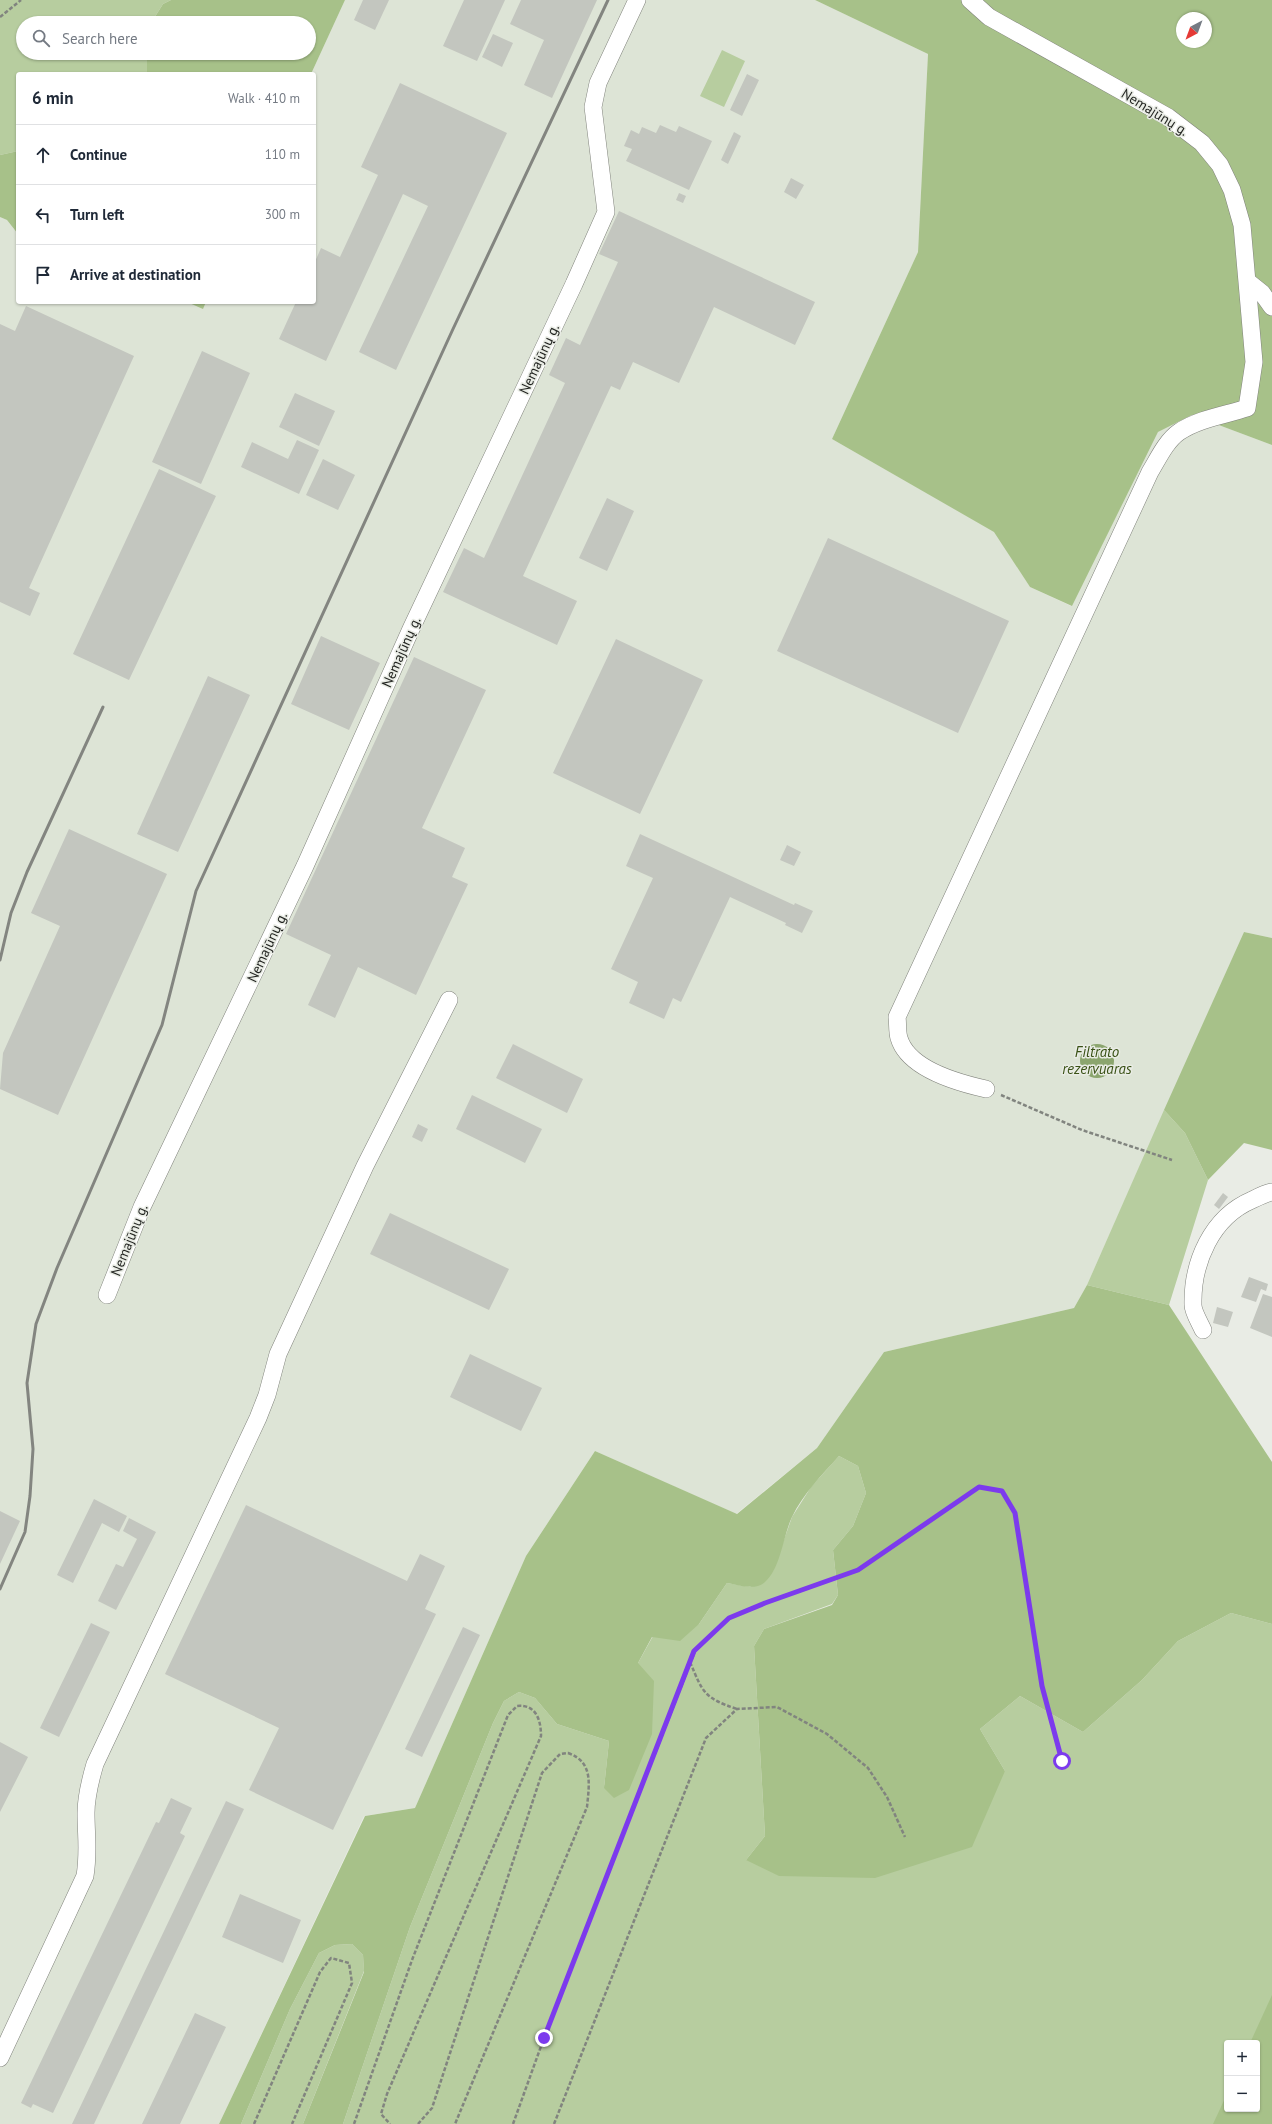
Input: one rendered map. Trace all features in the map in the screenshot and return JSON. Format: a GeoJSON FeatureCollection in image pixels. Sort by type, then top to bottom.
{"type":"FeatureCollection","features":[{"type":"Feature","properties":{"kind":"street","name":"Nemajūnų g."},"geometry":{"type":"LineString","coordinates":[[107,1295],[142,1207],[306,866],[411,629],[574,284],[606,212],[593,107],[598,83],[637,0]]}},
{"type":"Feature","properties":{"kind":"street","name":"Nemajūnų g."},"geometry":{"type":"LineString","coordinates":[[970,0],[989,17],[1168,117],[1202,143],[1220,165],[1232,190],[1242,225],[1254,362],[1247,408],[1192,425],[1178,433],[1164,449],[1150,472],[897,1016],[899,1039],[912,1057],[925,1067],[957,1083],[986,1089]]}},
{"type":"Feature","properties":{"kind":"street"},"geometry":{"type":"LineString","coordinates":[[1247,281],[1262,293],[1272,307]]}},
{"type":"Feature","properties":{"kind":"street"},"geometry":{"type":"LineString","coordinates":[[0,2058],[85,1876],[88,1855],[86,1813],[88,1794],[95,1764],[258,1418],[281,1348],[365,1166],[449,1000]]}},
{"type":"Feature","properties":{"kind":"street"},"geometry":{"type":"LineString","coordinates":[[1203,1330],[1193,1306],[1197,1272],[1206,1244],[1220,1221],[1244,1203],[1272,1192]]}},
{"type":"Feature","properties":{"kind":"path"},"geometry":{"type":"LineString","coordinates":[[0,17],[21,0]]}},
{"type":"Feature","properties":{"kind":"path"},"geometry":{"type":"LineString","coordinates":[[986,1089],[1082,1130],[1172,1160]]}},
{"type":"Feature","properties":{"kind":"path"},"geometry":{"type":"LineString","coordinates":[[513,2124],[544,2038],[694,1651],[729,1618],[765,1603],[858,1570],[979,1487],[1002,1491],[1015,1513],[1042,1686],[1062,1761]]}},
{"type":"Feature","properties":{"kind":"path"},"geometry":{"type":"LineString","coordinates":[[690,1662],[700,1686],[714,1701],[737,1709],[777,1707],[827,1734],[868,1768],[887,1797],[905,1837]]}},
{"type":"Feature","properties":{"kind":"path"},"geometry":{"type":"LineString","coordinates":[[354,2124],[412,1960],[508,1715],[512,1709],[523,1705],[534,1711],[539,1718],[541,1736],[387,2094],[381,2114],[390,2124]]}},
{"type":"Feature","properties":{"kind":"path"},"geometry":{"type":"LineString","coordinates":[[554,2124],[706,1738],[737,1709]]}},
{"type":"Feature","properties":{"kind":"path"},"geometry":{"type":"LineString","coordinates":[[418,2124],[432,2108],[542,1773],[560,1754],[568,1752],[584,1762],[590,1776],[587,1807],[455,2124]]}},
{"type":"Feature","properties":{"kind":"path"},"geometry":{"type":"LineString","coordinates":[[254,2124],[320,1972],[331,1958],[350,1963],[352,1983],[292,2124]]}},
{"type":"Feature","properties":{"kind":"shaded area"},"geometry":{"type":"Polygon","coordinates":[[[0,0],[171,0],[163,4],[155,16],[16,16],[16,60],[147,60],[147,72],[16,72],[16,151],[0,155],[0,0]]]}},
{"type":"Feature","properties":{"kind":"shaded area"},"geometry":{"type":"Polygon","coordinates":[[[171,0],[345,0],[312,72],[147,72],[147,60],[316,60],[316,16],[155,16],[163,4],[171,0]]]}},
{"type":"Feature","properties":{"kind":"shaded area"},"geometry":{"type":"Polygon","coordinates":[[[345,0],[815,0],[928,54],[918,252],[832,439],[995,532],[1030,587],[1071,606],[1158,432],[1192,415],[1272,445],[1272,938],[1244,932],[1087,1285],[1074,1308],[884,1352],[817,1448],[736,1514],[595,1451],[526,1556],[415,1808],[364,1816],[219,2124],[0,2124],[0,217],[7,220],[16,231],[16,304],[192,304],[203,308],[205,304],[316,304],[316,72],[312,72],[345,0]]]}},
{"type":"Feature","properties":{"kind":"shaded area"},"geometry":{"type":"Polygon","coordinates":[[[815,0],[1272,0],[1272,445],[1192,415],[1158,432],[1072,606],[1030,587],[994,532],[832,439],[918,252],[928,54],[815,0]]]}},
{"type":"Feature","properties":{"kind":"shaded area"},"geometry":{"type":"Polygon","coordinates":[[[722,50],[745,61],[724,107],[700,96],[722,50]]]}},
{"type":"Feature","properties":{"kind":"shaded area"},"geometry":{"type":"Polygon","coordinates":[[[16,151],[16,231],[7,220],[0,217],[0,155],[16,151]]]}},
{"type":"Feature","properties":{"kind":"shaded area"},"geometry":{"type":"Polygon","coordinates":[[[192,304],[205,304],[203,309],[192,304]]]}},
{"type":"Feature","properties":{"kind":"shaded area"},"geometry":{"type":"Polygon","coordinates":[[[1244,932],[1272,938],[1272,1150],[1244,1143],[1208,1180],[1185,1133],[1164,1110],[1244,932]]]}},
{"type":"Feature","properties":{"kind":"shaded area"},"geometry":{"type":"Polygon","coordinates":[[[1164,1110],[1185,1133],[1208,1180],[1169,1305],[1087,1285],[1164,1110]]]}},
{"type":"Feature","properties":{"kind":"shaded area"},"geometry":{"type":"Polygon","coordinates":[[[1087,1285],[1169,1305],[1272,1462],[1272,1624],[1231,1613],[1178,1641],[1142,1680],[1083,1732],[1020,1696],[980,1729],[1005,1771],[972,1847],[875,1878],[779,1876],[746,1860],[765,1836],[754,1646],[764,1629],[832,1605],[838,1595],[833,1550],[853,1526],[866,1493],[858,1466],[839,1456],[813,1485],[796,1509],[789,1525],[775,1569],[765,1582],[761,1585],[752,1587],[727,1583],[699,1624],[680,1641],[652,1637],[638,1663],[654,1681],[652,1734],[629,1790],[614,1798],[604,1788],[609,1741],[557,1724],[535,1698],[519,1692],[504,1701],[493,1723],[410,1927],[343,2124],[303,2124],[364,1972],[363,1955],[352,1944],[335,1945],[319,1953],[290,2009],[241,2124],[219,2124],[365,1816],[415,1808],[526,1556],[595,1451],[737,1514],[817,1448],[884,1352],[1074,1308],[1087,1285]]]}},
{"type":"Feature","properties":{"kind":"shaded area"},"geometry":{"type":"Polygon","coordinates":[[[839,1456],[858,1466],[866,1493],[853,1526],[833,1550],[838,1595],[832,1604],[764,1629],[754,1646],[765,1836],[746,1860],[1005,1771],[980,1729],[1020,1696],[1083,1732],[1142,1680],[1178,1641],[1231,1613],[1272,1624],[1272,2124],[343,2124],[410,1927],[493,1723],[504,1701],[519,1692],[535,1698],[557,1724],[609,1741],[604,1788],[638,1663],[653,1636],[699,1624],[727,1583],[750,1587],[773,1571],[792,1517],[811,1487],[839,1456]]]}},
{"type":"Feature","properties":{"kind":"shaded area"},"geometry":{"type":"Polygon","coordinates":[[[352,1944],[363,1955],[364,1971],[303,2124],[241,2124],[290,2009],[319,1953],[335,1945],[352,1944]]]}},
{"type":"Feature","properties":{"kind":"shaded area"},"geometry":{"type":"Polygon","coordinates":[[[1272,1995],[1272,2124],[1213,2124],[1224,2100],[1224,2112],[1260,2112],[1260,2040],[1251,2040],[1272,1995]]]}},
{"type":"Feature","properties":{"kind":"water","name":"Filtrato rezervuaras"},"geometry":{"type":"Polygon","coordinates":[[[1094,1044],[1100,1044],[1104,1045],[1111,1051],[1114,1061],[1113,1068],[1107,1075],[1100,1078],[1094,1078],[1090,1077],[1083,1071],[1080,1064],[1080,1058],[1081,1054],[1087,1047],[1094,1044]]]}},
{"type":"Feature","properties":{"kind":"building"},"geometry":{"type":"Polygon","coordinates":[[[363,0],[389,0],[375,30],[354,20],[363,0]]]}},
{"type":"Feature","properties":{"kind":"building"},"geometry":{"type":"Polygon","coordinates":[[[464,0],[505,0],[477,61],[443,46],[464,0]]]}},
{"type":"Feature","properties":{"kind":"building"},"geometry":{"type":"Polygon","coordinates":[[[521,0],[597,0],[552,98],[524,85],[544,40],[510,24],[521,0]]]}},
{"type":"Feature","properties":{"kind":"building"},"geometry":{"type":"Polygon","coordinates":[[[493,34],[513,43],[502,67],[482,57],[493,34]]]}},
{"type":"Feature","properties":{"kind":"building"},"geometry":{"type":"Polygon","coordinates":[[[747,74],[759,80],[742,116],[730,110],[747,74]]]}},
{"type":"Feature","properties":{"kind":"building"},"geometry":{"type":"Polygon","coordinates":[[[400,83],[507,133],[396,370],[359,352],[428,206],[403,194],[326,361],[279,339],[295,304],[316,304],[316,259],[321,248],[340,257],[378,175],[361,167],[400,83]]]}},
{"type":"Feature","properties":{"kind":"building"},"geometry":{"type":"Polygon","coordinates":[[[660,125],[676,132],[679,126],[712,141],[689,190],[626,161],[632,149],[624,146],[631,130],[639,134],[642,127],[656,133],[660,125]]]}},
{"type":"Feature","properties":{"kind":"building"},"geometry":{"type":"Polygon","coordinates":[[[734,132],[741,136],[728,164],[721,160],[734,132]]]}},
{"type":"Feature","properties":{"kind":"building"},"geometry":{"type":"Polygon","coordinates":[[[791,178],[804,185],[796,199],[784,192],[791,178]]]}},
{"type":"Feature","properties":{"kind":"building"},"geometry":{"type":"Polygon","coordinates":[[[679,193],[686,196],[683,203],[676,200],[679,193]]]}},
{"type":"Feature","properties":{"kind":"building"},"geometry":{"type":"Polygon","coordinates":[[[619,211],[815,302],[795,345],[714,307],[679,383],[633,362],[620,390],[611,386],[523,576],[577,601],[557,645],[443,592],[464,548],[484,558],[565,383],[549,375],[566,338],[580,345],[618,262],[599,254],[619,211]]]}},
{"type":"Feature","properties":{"kind":"building"},"geometry":{"type":"Polygon","coordinates":[[[26,306],[134,356],[29,588],[40,593],[30,616],[0,602],[0,324],[15,331],[26,306]]]}},
{"type":"Feature","properties":{"kind":"building"},"geometry":{"type":"Polygon","coordinates":[[[202,351],[250,373],[201,484],[152,462],[202,351]]]}},
{"type":"Feature","properties":{"kind":"building"},"geometry":{"type":"Polygon","coordinates":[[[295,393],[335,411],[319,446],[279,427],[295,393]]]}},
{"type":"Feature","properties":{"kind":"building"},"geometry":{"type":"Polygon","coordinates":[[[297,440],[319,450],[299,494],[241,467],[252,442],[288,459],[297,440]]]}},
{"type":"Feature","properties":{"kind":"building"},"geometry":{"type":"Polygon","coordinates":[[[323,459],[355,475],[338,510],[306,495],[323,459]]]}},
{"type":"Feature","properties":{"kind":"building"},"geometry":{"type":"Polygon","coordinates":[[[159,469],[216,496],[129,680],[73,654],[159,469]]]}},
{"type":"Feature","properties":{"kind":"building"},"geometry":{"type":"Polygon","coordinates":[[[607,498],[634,511],[607,571],[579,558],[607,498]]]}},
{"type":"Feature","properties":{"kind":"building"},"geometry":{"type":"Polygon","coordinates":[[[828,538],[1009,621],[958,733],[777,651],[828,538]]]}},
{"type":"Feature","properties":{"kind":"building"},"geometry":{"type":"Polygon","coordinates":[[[321,636],[380,663],[349,730],[291,704],[321,636]]]}},
{"type":"Feature","properties":{"kind":"building"},"geometry":{"type":"Polygon","coordinates":[[[616,639],[703,680],[640,814],[553,773],[616,639]]]}},
{"type":"Feature","properties":{"kind":"building"},"geometry":{"type":"Polygon","coordinates":[[[414,657],[486,690],[422,828],[465,848],[452,877],[468,884],[416,995],[358,967],[335,1018],[308,1005],[331,955],[286,934],[414,657]]]}},
{"type":"Feature","properties":{"kind":"building"},"geometry":{"type":"Polygon","coordinates":[[[208,676],[250,695],[178,852],[137,834],[208,676]]]}},
{"type":"Feature","properties":{"kind":"building"},"geometry":{"type":"Polygon","coordinates":[[[69,829],[167,874],[58,1115],[0,1089],[3,1053],[60,926],[31,913],[69,829]]]}},
{"type":"Feature","properties":{"kind":"building"},"geometry":{"type":"Polygon","coordinates":[[[640,834],[794,905],[795,903],[813,911],[802,933],[785,925],[786,923],[730,897],[681,1002],[673,998],[664,1019],[629,1003],[638,982],[611,969],[653,878],[626,866],[640,834]]]}},
{"type":"Feature","properties":{"kind":"building"},"geometry":{"type":"Polygon","coordinates":[[[787,845],[801,852],[794,866],[780,860],[787,845]]]}},
{"type":"Feature","properties":{"kind":"building"},"geometry":{"type":"Polygon","coordinates":[[[513,1044],[583,1079],[567,1113],[496,1078],[513,1044]]]}},
{"type":"Feature","properties":{"kind":"building"},"geometry":{"type":"Polygon","coordinates":[[[472,1095],[542,1129],[525,1163],[456,1129],[472,1095]]]}},
{"type":"Feature","properties":{"kind":"building"},"geometry":{"type":"Polygon","coordinates":[[[418,1124],[428,1129],[422,1142],[412,1137],[418,1124]]]}},
{"type":"Feature","properties":{"kind":"building"},"geometry":{"type":"Polygon","coordinates":[[[1223,1193],[1228,1197],[1219,1209],[1214,1205],[1223,1193]]]}},
{"type":"Feature","properties":{"kind":"building"},"geometry":{"type":"Polygon","coordinates":[[[390,1213],[509,1269],[489,1310],[370,1254],[390,1213]]]}},
{"type":"Feature","properties":{"kind":"building"},"geometry":{"type":"Polygon","coordinates":[[[1249,1277],[1268,1284],[1266,1291],[1261,1289],[1256,1302],[1241,1297],[1249,1277]]]}},
{"type":"Feature","properties":{"kind":"building"},"geometry":{"type":"Polygon","coordinates":[[[1263,1294],[1272,1297],[1272,1337],[1250,1328],[1263,1294]]]}},
{"type":"Feature","properties":{"kind":"building"},"geometry":{"type":"Polygon","coordinates":[[[1217,1307],[1233,1312],[1228,1327],[1213,1323],[1217,1307]]]}},
{"type":"Feature","properties":{"kind":"building"},"geometry":{"type":"Polygon","coordinates":[[[470,1354],[542,1388],[521,1431],[450,1397],[470,1354]]]}},
{"type":"Feature","properties":{"kind":"building"},"geometry":{"type":"Polygon","coordinates":[[[94,1499],[127,1516],[119,1532],[102,1523],[73,1583],[57,1575],[94,1499]]]}},
{"type":"Feature","properties":{"kind":"building"},"geometry":{"type":"Polygon","coordinates":[[[246,1505],[407,1581],[420,1554],[445,1566],[425,1609],[436,1614],[333,1830],[249,1790],[279,1728],[165,1674],[246,1505]]]}},
{"type":"Feature","properties":{"kind":"building"},"geometry":{"type":"Polygon","coordinates":[[[0,1511],[20,1521],[0,1564],[0,1511]]]}},
{"type":"Feature","properties":{"kind":"building"},"geometry":{"type":"Polygon","coordinates":[[[129,1518],[156,1532],[116,1610],[98,1601],[116,1564],[123,1567],[137,1539],[123,1531],[129,1518]]]}},
{"type":"Feature","properties":{"kind":"building"},"geometry":{"type":"Polygon","coordinates":[[[91,1623],[110,1632],[59,1737],[40,1728],[91,1623]]]}},
{"type":"Feature","properties":{"kind":"building"},"geometry":{"type":"Polygon","coordinates":[[[463,1627],[480,1635],[422,1757],[405,1749],[463,1627]]]}},
{"type":"Feature","properties":{"kind":"building"},"geometry":{"type":"Polygon","coordinates":[[[0,1742],[28,1757],[0,1812],[0,1742]]]}},
{"type":"Feature","properties":{"kind":"building"},"geometry":{"type":"Polygon","coordinates":[[[171,1798],[192,1808],[180,1833],[185,1836],[53,2113],[33,2104],[31,2108],[21,2103],[156,1822],[159,1823],[171,1798]]]}},
{"type":"Feature","properties":{"kind":"building"},"geometry":{"type":"Polygon","coordinates":[[[226,1801],[244,1809],[94,2124],[72,2124],[226,1801]]]}},
{"type":"Feature","properties":{"kind":"building"},"geometry":{"type":"Polygon","coordinates":[[[240,1894],[301,1920],[283,1963],[222,1937],[240,1894]]]}},
{"type":"Feature","properties":{"kind":"building"},"geometry":{"type":"Polygon","coordinates":[[[195,2013],[226,2027],[180,2124],[142,2124],[195,2013]]]}},
{"type":"Feature","properties":{"kind":"railway"},"geometry":{"type":"LineString","coordinates":[[0,1589],[25,1532],[30,1496],[33,1449],[27,1383],[36,1324],[57,1268],[162,1025],[196,891],[453,329],[608,0]]}},
{"type":"Feature","properties":{"kind":"railway"},"geometry":{"type":"LineString","coordinates":[[0,960],[11,913],[27,872],[103,707]]}},
{"type":"Feature","properties":{"kind":"route"},"geometry":{"type":"LineString","coordinates":[[544,2038],[694,1651],[729,1618],[765,1603],[858,1570],[979,1487],[1002,1491],[1015,1513],[1042,1686],[1062,1761]]}}]}
